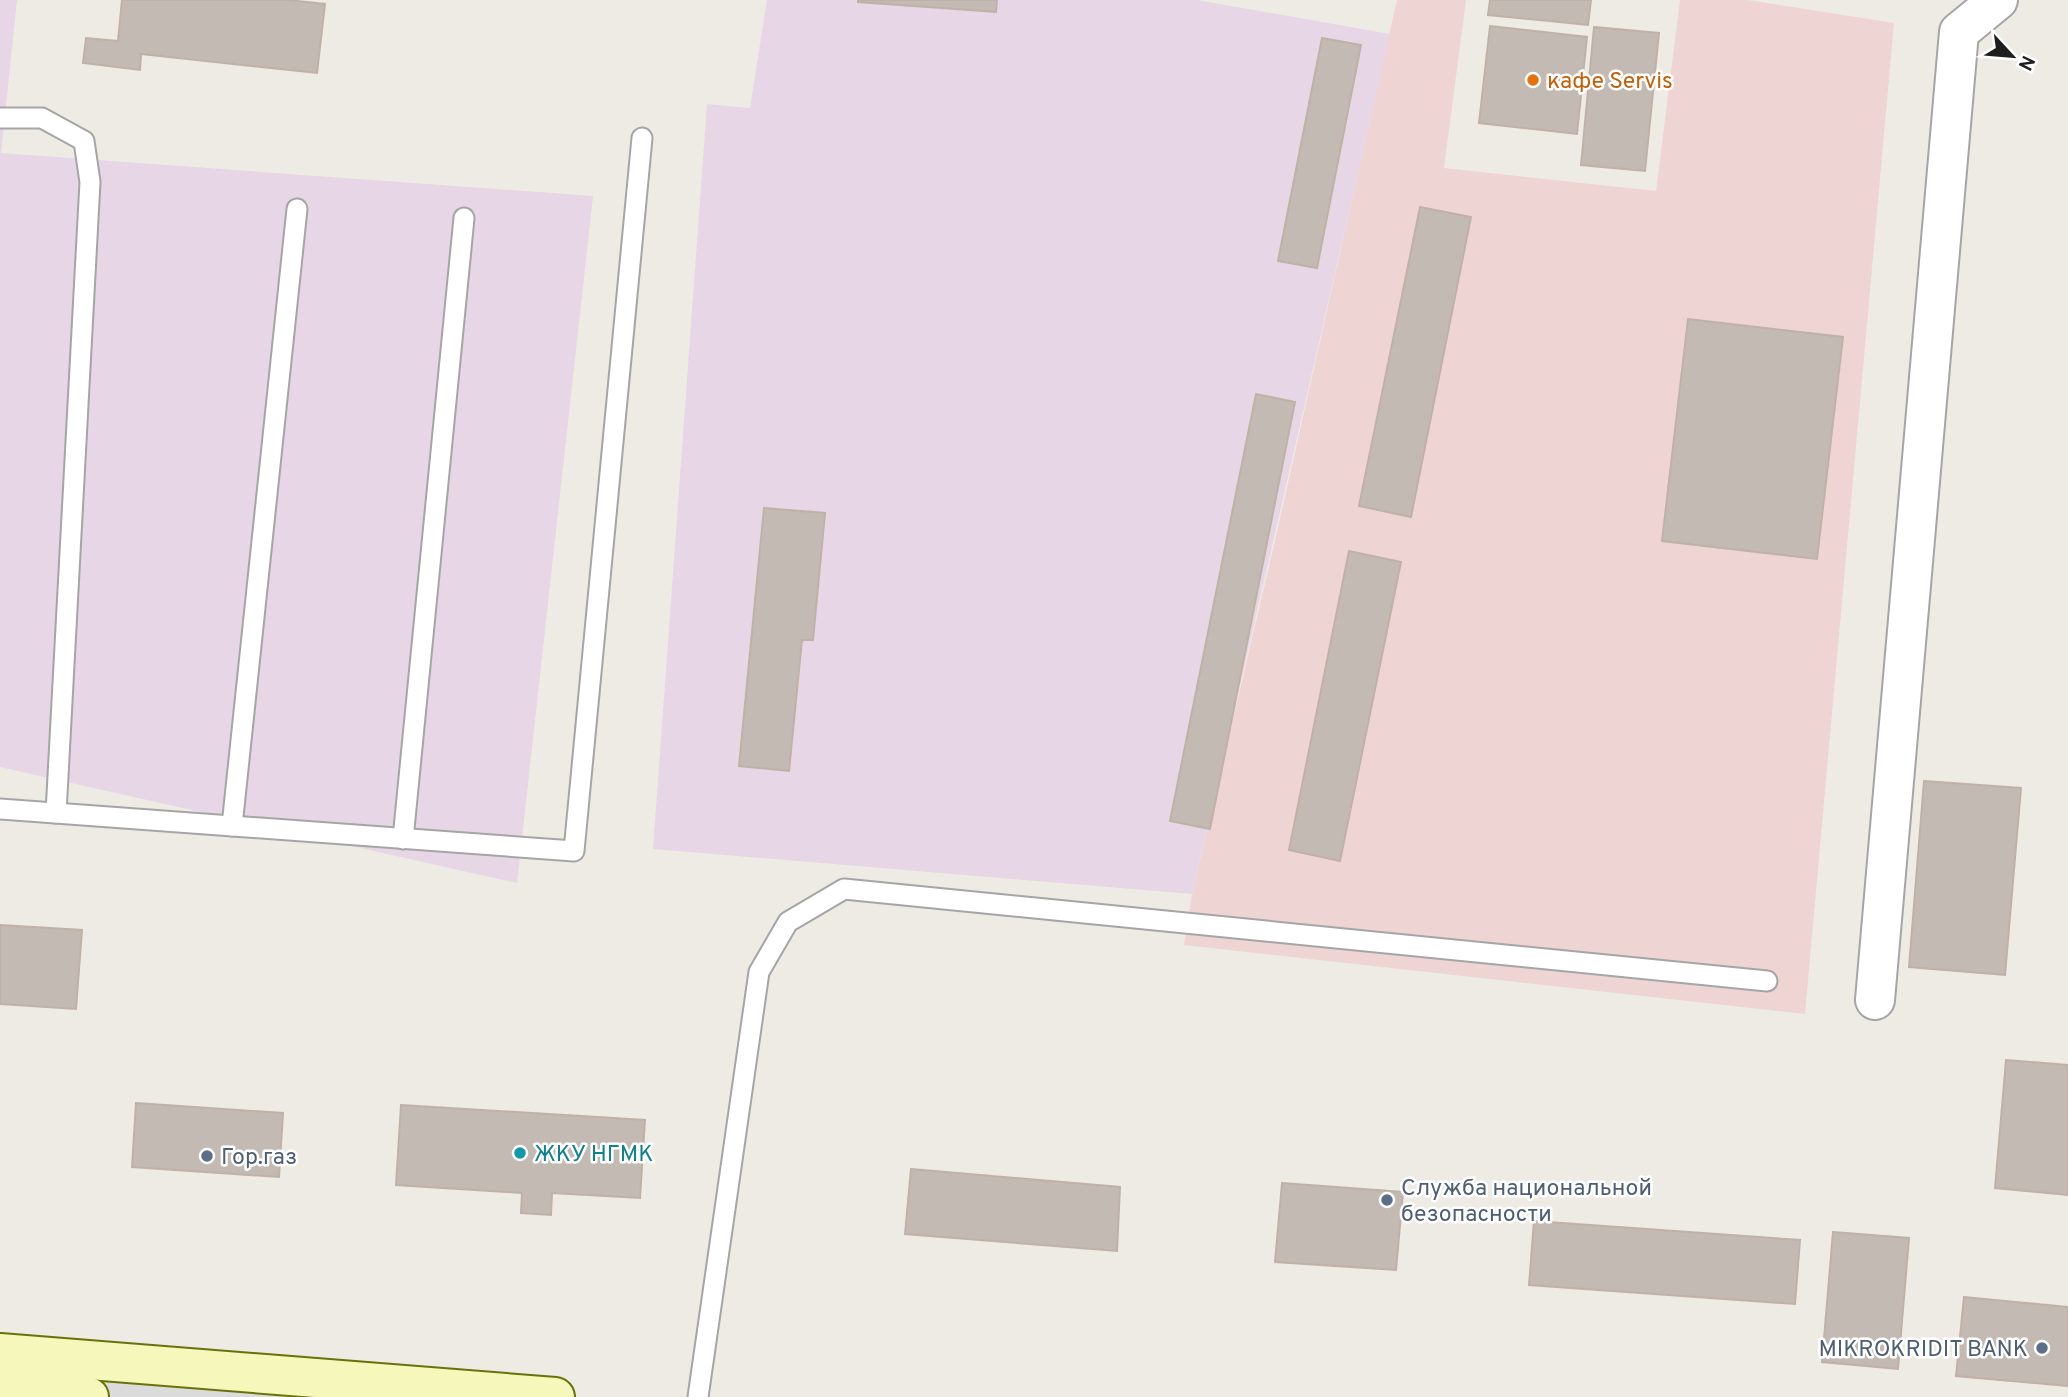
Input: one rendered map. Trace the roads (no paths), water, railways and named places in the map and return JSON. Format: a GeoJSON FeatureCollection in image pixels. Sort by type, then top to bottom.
{"type":"FeatureCollection","features":[{"type":"Feature","properties":{"kind":"main road"},"geometry":{"type":"LineString","coordinates":[[0,1353],[555,1397]]}},
{"type":"Feature","properties":{"kind":"main road"},"geometry":{"type":"LineString","coordinates":[[0,1389],[89,1397]]}},
{"type":"Feature","properties":{"kind":"street"},"geometry":{"type":"LineString","coordinates":[[1875,1000],[1959,32],[1998,0]]}},
{"type":"Feature","properties":{"kind":"lane"},"geometry":{"type":"LineString","coordinates":[[0,118],[41,118],[85,141],[90,182],[57,813]]}},
{"type":"Feature","properties":{"kind":"lane"},"geometry":{"type":"LineString","coordinates":[[0,808],[574,851],[642,138]]}},
{"type":"Feature","properties":{"kind":"lane"},"geometry":{"type":"LineString","coordinates":[[232,826],[297,209]]}},
{"type":"Feature","properties":{"kind":"lane"},"geometry":{"type":"LineString","coordinates":[[402,839],[464,218]]}},
{"type":"Feature","properties":{"kind":"lane"},"geometry":{"type":"LineString","coordinates":[[698,1397],[759,972],[788,922],[844,889],[1767,981]]}},
{"type":"Feature","properties":{"kind":"place","name":"кафе Servis"},"geometry":{"type":"Point","coordinates":[1533,80]}},
{"type":"Feature","properties":{"kind":"place","name":"ЖКУ НГМК"},"geometry":{"type":"Point","coordinates":[520,1153]}},
{"type":"Feature","properties":{"kind":"place","name":"Гор.газ"},"geometry":{"type":"Point","coordinates":[207,1156]}},
{"type":"Feature","properties":{"kind":"place","name":"Служба национальной безопасности"},"geometry":{"type":"Point","coordinates":[1387,1200]}},
{"type":"Feature","properties":{"kind":"place","name":"MIKROKRIDIT BANK"},"geometry":{"type":"Point","coordinates":[2042,1348]}}]}
